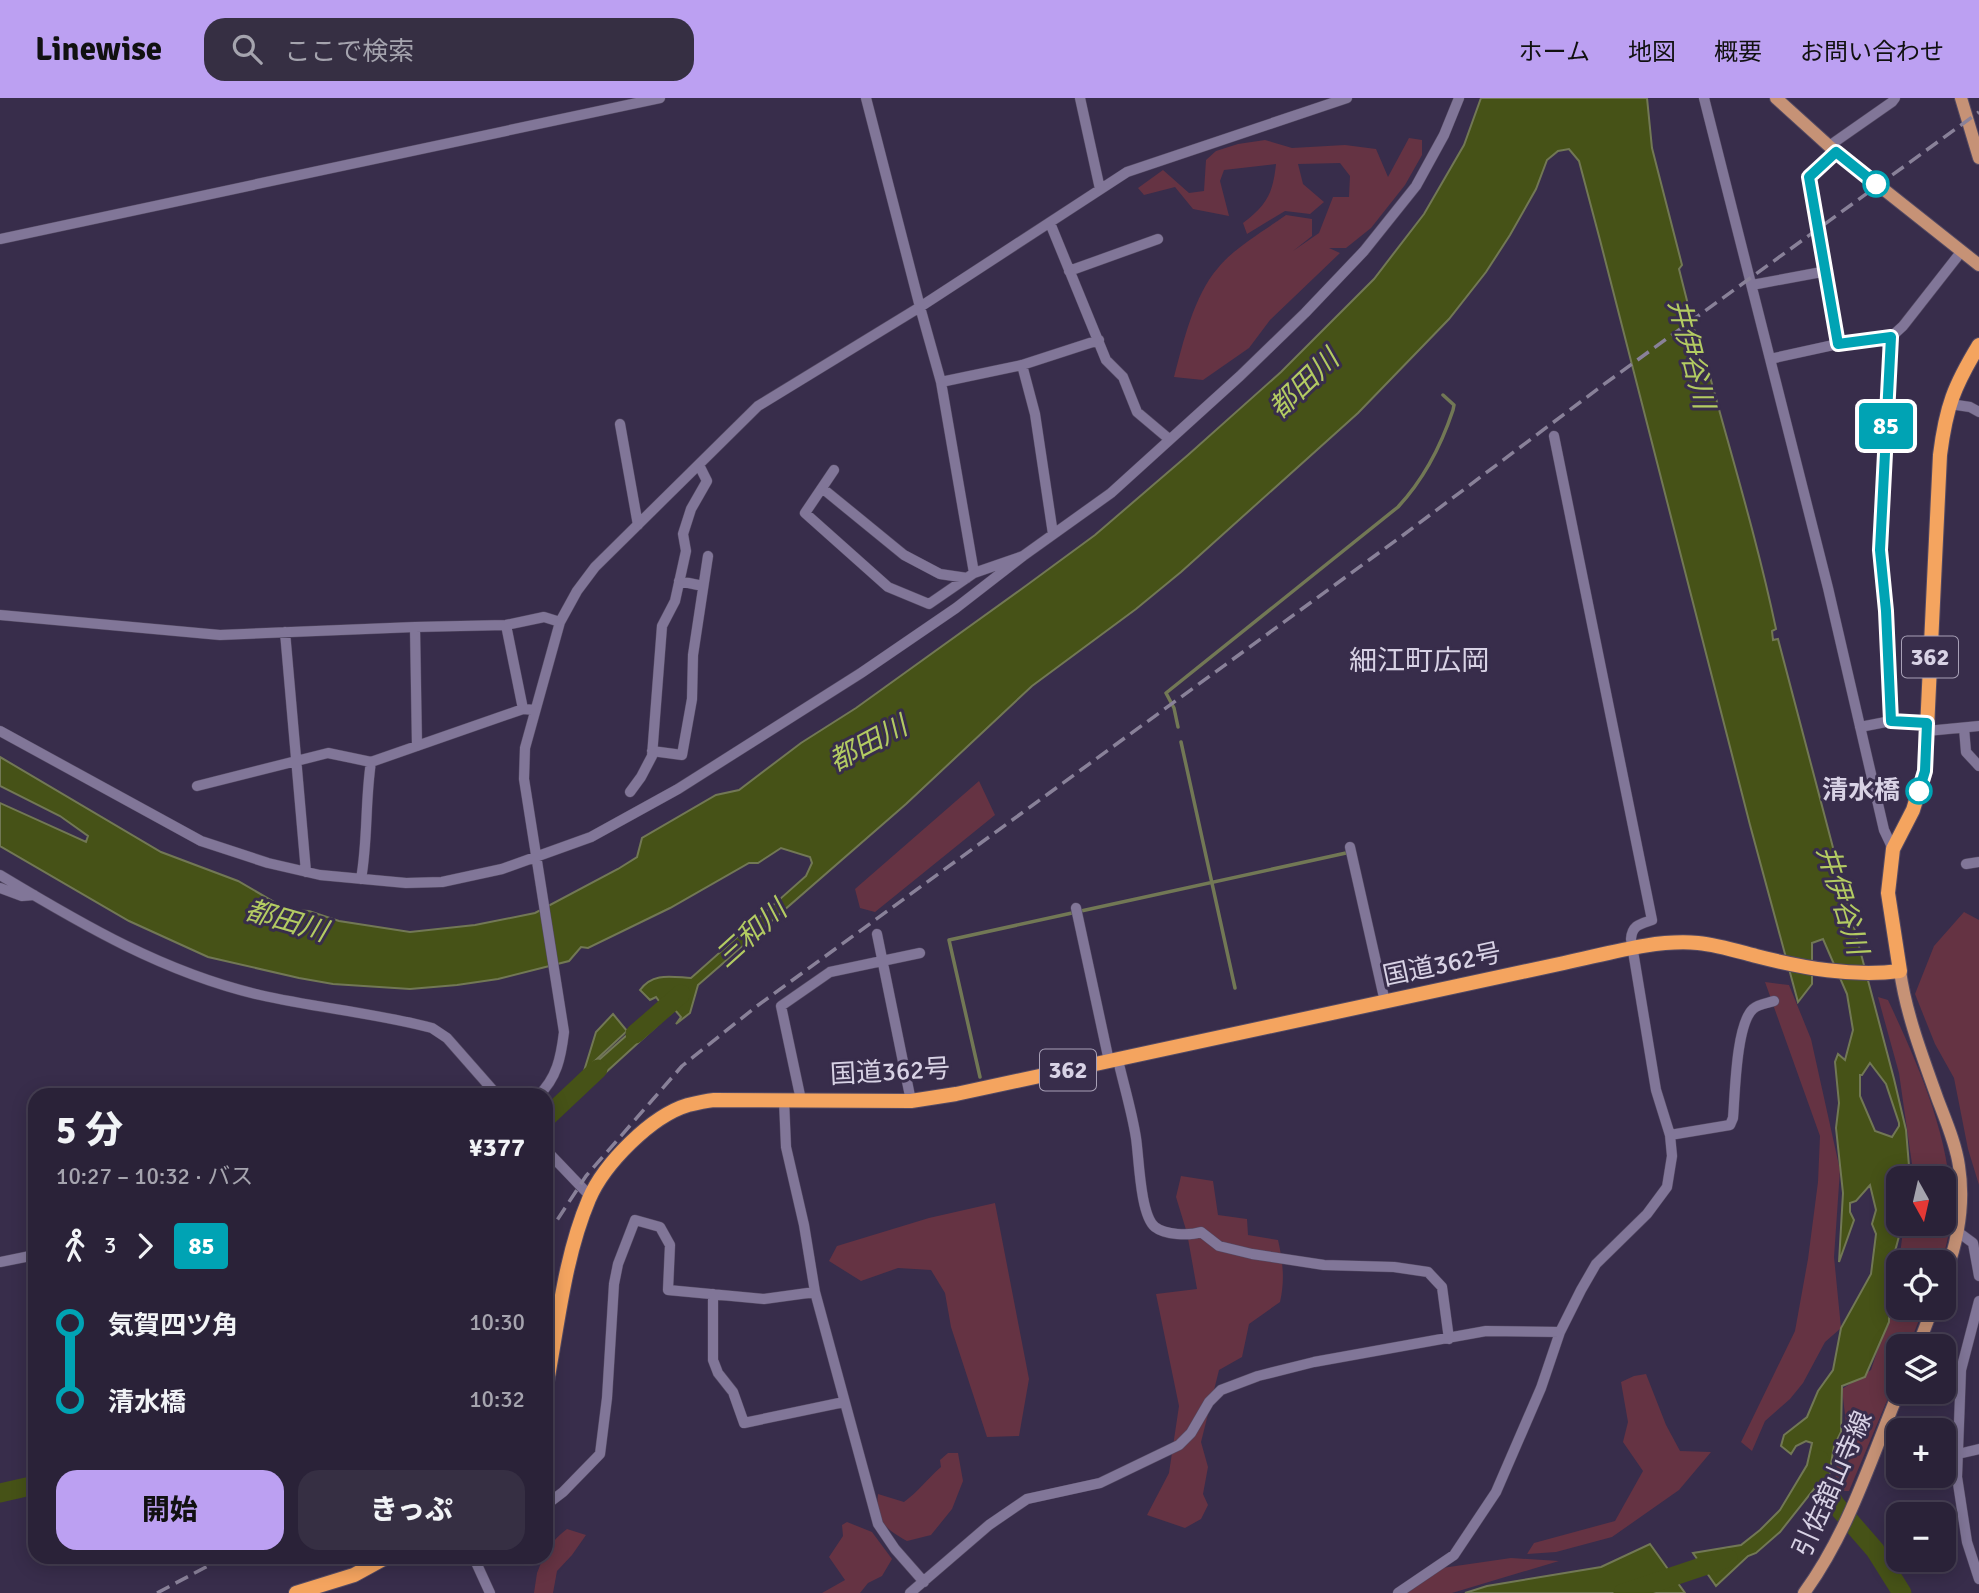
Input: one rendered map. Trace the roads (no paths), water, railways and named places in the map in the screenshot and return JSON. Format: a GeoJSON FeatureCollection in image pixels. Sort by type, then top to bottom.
{"type":"FeatureCollection","features":[{"type":"Feature","properties":{"kind":"highway","name":"362"},"geometry":{"type":"LineString","coordinates":[[1900,971],[1888,893],[1893,849],[1913,810],[1925,771],[1940,455],[1945,417],[1958,380],[1979,345]]}},
{"type":"Feature","properties":{"kind":"highway","name":"国道362号"},"geometry":{"type":"LineString","coordinates":[[553,1352],[576,1235],[590,1196],[612,1163],[638,1137],[686,1105],[714,1100],[911,1101],[956,1094],[1664,944],[1697,943],[1735,949],[1769,959],[1840,972],[1900,971]]}},
{"type":"Feature","properties":{"kind":"highway"},"geometry":{"type":"LineString","coordinates":[[296,1593],[354,1575],[374,1564]]}},
{"type":"Feature","properties":{"kind":"main road"},"geometry":{"type":"LineString","coordinates":[[1776,98],[1832,149],[1979,265]]}},
{"type":"Feature","properties":{"kind":"main road"},"geometry":{"type":"LineString","coordinates":[[1961,98],[1974,128],[1979,158]]}},
{"type":"Feature","properties":{"kind":"main road"},"geometry":{"type":"LineString","coordinates":[[1900,971],[1924,1060],[1951,1135],[1959,1166],[1961,1200],[1958,1232],[1953,1250]]}},
{"type":"Feature","properties":{"kind":"main road","name":"引佐舘山寺線"},"geometry":{"type":"LineString","coordinates":[[1804,1593],[1843,1525],[1894,1404]]}},
{"type":"Feature","properties":{"kind":"street"},"geometry":{"type":"LineString","coordinates":[[0,239],[660,98]]}},
{"type":"Feature","properties":{"kind":"street"},"geometry":{"type":"LineString","coordinates":[[866,98],[941,382],[971,575]]}},
{"type":"Feature","properties":{"kind":"street"},"geometry":{"type":"LineString","coordinates":[[1080,98],[1100,189]]}},
{"type":"Feature","properties":{"kind":"street"},"geometry":{"type":"LineString","coordinates":[[547,1088],[560,1062],[564,1032],[524,779],[525,748],[559,621],[595,567],[758,407],[920,307],[1127,172],[1347,98]]}},
{"type":"Feature","properties":{"kind":"street"},"geometry":{"type":"LineString","coordinates":[[0,731],[201,841],[306,872],[406,883],[442,882],[537,860],[591,837],[698,777],[882,659],[956,608],[1111,493],[1240,376],[1364,251],[1416,186],[1444,135],[1459,98]]}},
{"type":"Feature","properties":{"kind":"street"},"geometry":{"type":"LineString","coordinates":[[1704,98],[1828,588],[1884,830],[1893,849]]}},
{"type":"Feature","properties":{"kind":"street"},"geometry":{"type":"LineString","coordinates":[[1838,344],[1809,177],[1832,149],[1895,98]]}},
{"type":"Feature","properties":{"kind":"street"},"geometry":{"type":"LineString","coordinates":[[1050,223],[1106,360],[1123,377],[1137,412],[1169,439]]}},
{"type":"Feature","properties":{"kind":"street"},"geometry":{"type":"LineString","coordinates":[[1069,271],[1158,239]]}},
{"type":"Feature","properties":{"kind":"street"},"geometry":{"type":"LineString","coordinates":[[1770,359],[1838,344],[1891,337],[1903,326],[1961,252]]}},
{"type":"Feature","properties":{"kind":"street"},"geometry":{"type":"LineString","coordinates":[[1752,285],[1826,271]]}},
{"type":"Feature","properties":{"kind":"street"},"geometry":{"type":"LineString","coordinates":[[1891,337],[1880,550],[1891,721]]}},
{"type":"Feature","properties":{"kind":"street"},"geometry":{"type":"LineString","coordinates":[[941,382],[1021,365],[1099,340]]}},
{"type":"Feature","properties":{"kind":"street"},"geometry":{"type":"LineString","coordinates":[[1021,365],[1037,427],[1053,534]]}},
{"type":"Feature","properties":{"kind":"street"},"geometry":{"type":"LineString","coordinates":[[1950,404],[1970,407],[1979,412]]}},
{"type":"Feature","properties":{"kind":"street"},"geometry":{"type":"LineString","coordinates":[[620,424],[638,525]]}},
{"type":"Feature","properties":{"kind":"street"},"geometry":{"type":"LineString","coordinates":[[1398,1593],[1454,1555],[1496,1492],[1541,1388],[1560,1332],[1596,1264],[1647,1214],[1667,1187],[1672,1156],[1670,1135],[1656,1090],[1631,939],[1632,930],[1638,924],[1652,920],[1554,436]]}},
{"type":"Feature","properties":{"kind":"street"},"geometry":{"type":"LineString","coordinates":[[629,792],[641,777],[652,751],[662,626],[675,601],[686,551],[683,534],[691,509],[707,481],[699,464]]}},
{"type":"Feature","properties":{"kind":"street"},"geometry":{"type":"LineString","coordinates":[[834,470],[805,513],[888,587],[929,604],[971,575],[1023,556]]}},
{"type":"Feature","properties":{"kind":"street"},"geometry":{"type":"LineString","coordinates":[[822,488],[904,555],[940,574],[971,575]]}},
{"type":"Feature","properties":{"kind":"street"},"geometry":{"type":"LineString","coordinates":[[652,751],[682,755],[692,699],[693,655],[708,556]]}},
{"type":"Feature","properties":{"kind":"street"},"geometry":{"type":"LineString","coordinates":[[679,582],[704,586]]}},
{"type":"Feature","properties":{"kind":"street"},"geometry":{"type":"LineString","coordinates":[[0,615],[220,635],[415,626],[506,625],[544,617],[559,621]]}},
{"type":"Feature","properties":{"kind":"street"},"geometry":{"type":"LineString","coordinates":[[506,625],[523,709]]}},
{"type":"Feature","properties":{"kind":"street"},"geometry":{"type":"LineString","coordinates":[[415,626],[417,746]]}},
{"type":"Feature","properties":{"kind":"street"},"geometry":{"type":"LineString","coordinates":[[285,632],[306,872]]}},
{"type":"Feature","properties":{"kind":"street"},"geometry":{"type":"LineString","coordinates":[[197,786],[328,753],[371,762],[523,709],[535,710]]}},
{"type":"Feature","properties":{"kind":"street"},"geometry":{"type":"LineString","coordinates":[[1860,727],[1891,721],[1927,727],[1964,729],[1979,726]]}},
{"type":"Feature","properties":{"kind":"street"},"geometry":{"type":"LineString","coordinates":[[1964,729],[1966,752],[1979,766]]}},
{"type":"Feature","properties":{"kind":"street"},"geometry":{"type":"LineString","coordinates":[[360,879],[365,857],[366,793],[371,762]]}},
{"type":"Feature","properties":{"kind":"street"},"geometry":{"type":"LineString","coordinates":[[1350,848],[1385,1002]]}},
{"type":"Feature","properties":{"kind":"street"},"geometry":{"type":"LineString","coordinates":[[1965,864],[1979,862]]}},
{"type":"Feature","properties":{"kind":"street"},"geometry":{"type":"LineString","coordinates":[[0,876],[92,928],[159,962],[202,979],[259,995],[432,1028],[447,1038],[491,1088]]}},
{"type":"Feature","properties":{"kind":"street"},"geometry":{"type":"LineString","coordinates":[[0,888],[22,896],[34,895]]}},
{"type":"Feature","properties":{"kind":"street"},"geometry":{"type":"LineString","coordinates":[[1076,908],[1136,1137],[1142,1190],[1149,1220],[1155,1228],[1188,1236],[1201,1232],[1219,1246],[1252,1254],[1324,1265],[1394,1266],[1428,1272],[1442,1287],[1449,1339]]}},
{"type":"Feature","properties":{"kind":"street"},"geometry":{"type":"LineString","coordinates":[[877,934],[911,1101]]}},
{"type":"Feature","properties":{"kind":"street"},"geometry":{"type":"LineString","coordinates":[[801,1100],[781,1006],[830,972],[920,953]]}},
{"type":"Feature","properties":{"kind":"street"},"geometry":{"type":"LineString","coordinates":[[1670,1135],[1730,1125],[1741,1035],[1747,1017],[1755,1007],[1774,1001]]}},
{"type":"Feature","properties":{"kind":"street"},"geometry":{"type":"LineString","coordinates":[[784,1100],[786,1147],[804,1225],[815,1292],[878,1524],[895,1549],[924,1582]]}},
{"type":"Feature","properties":{"kind":"street"},"geometry":{"type":"LineString","coordinates":[[553,1157],[590,1196]]}},
{"type":"Feature","properties":{"kind":"street"},"geometry":{"type":"LineString","coordinates":[[553,1500],[600,1454],[607,1398],[614,1284],[618,1264],[635,1220],[660,1227],[670,1245],[668,1290],[764,1299],[815,1292]]}},
{"type":"Feature","properties":{"kind":"street"},"geometry":{"type":"LineString","coordinates":[[1958,1232],[1973,1243],[1979,1276]]}},
{"type":"Feature","properties":{"kind":"street"},"geometry":{"type":"LineString","coordinates":[[0,1262],[28,1256]]}},
{"type":"Feature","properties":{"kind":"street"},"geometry":{"type":"LineString","coordinates":[[713,1294],[713,1360],[718,1373],[733,1392],[744,1423],[844,1402]]}},
{"type":"Feature","properties":{"kind":"street"},"geometry":{"type":"LineString","coordinates":[[1979,1301],[1961,1370],[1957,1477],[1967,1542],[1979,1579]]}},
{"type":"Feature","properties":{"kind":"street"},"geometry":{"type":"LineString","coordinates":[[910,1593],[989,1525],[1027,1499],[1100,1483],[1179,1446],[1191,1433],[1209,1402],[1221,1390],[1258,1376],[1314,1362],[1486,1331],[1560,1332]]}},
{"type":"Feature","properties":{"kind":"street"},"geometry":{"type":"LineString","coordinates":[[1958,1454],[1979,1449]]}},
{"type":"Feature","properties":{"kind":"street"},"geometry":{"type":"LineString","coordinates":[[477,1564],[489,1593]]}},
{"type":"Feature","properties":{"kind":"water","name":"都田川"},"geometry":{"type":"Polygon","coordinates":[[[1481,98],[1647,98],[1652,148],[1682,265],[1679,269],[1704,368],[1709,373],[1753,533],[1776,629],[1772,631],[1773,640],[1778,639],[1906,1130],[1909,1166],[1886,1166],[1886,1236],[1899,1236],[1896,1250],[1886,1250],[1886,1320],[1889,1322],[1865,1377],[1842,1386],[1841,1432],[1834,1446],[1828,1482],[1818,1484],[1780,1532],[1756,1553],[1748,1556],[1716,1586],[1693,1553],[1741,1545],[1780,1510],[1807,1465],[1812,1443],[1806,1441],[1796,1446],[1791,1454],[1781,1446],[1784,1435],[1807,1417],[1818,1391],[1833,1370],[1841,1328],[1871,1274],[1876,1234],[1872,1224],[1876,1210],[1870,1185],[1856,1201],[1850,1203],[1854,1220],[1839,1262],[1843,1193],[1836,1128],[1839,1103],[1835,1062],[1838,1054],[1845,1060],[1853,1030],[1847,994],[1823,939],[1812,943],[1812,984],[1798,1002],[1579,161],[1569,149],[1558,151],[1547,160],[1536,189],[1510,235],[1486,272],[1449,319],[1358,413],[1181,572],[1032,686],[906,804],[698,985],[690,1013],[676,1024],[681,1017],[675,1010],[668,1016],[659,1007],[661,1004],[656,997],[650,1000],[640,990],[657,978],[691,978],[806,876],[812,863],[810,857],[781,848],[758,863],[749,863],[670,908],[588,948],[581,947],[569,961],[498,979],[410,989],[333,984],[208,957],[129,921],[0,846],[0,803],[86,842],[88,836],[60,816],[0,786],[0,757],[161,852],[238,881],[288,910],[309,911],[339,921],[410,932],[475,925],[535,913],[637,857],[642,838],[716,795],[739,790],[801,743],[856,708],[1095,535],[1281,372],[1374,279],[1424,214],[1464,145],[1481,98]],[[1870,1063],[1860,1075],[1860,1096],[1875,1131],[1892,1137],[1899,1123],[1886,1084],[1870,1063]]]}},
{"type":"Feature","properties":{"kind":"water"},"geometry":{"type":"Polygon","coordinates":[[[650,1012],[660,1023],[582,1094],[565,1100],[579,1087],[583,1074],[650,1012]]]}},
{"type":"Feature","properties":{"kind":"water"},"geometry":{"type":"Polygon","coordinates":[[[613,1014],[627,1031],[584,1071],[596,1032],[613,1014]]]}},
{"type":"Feature","properties":{"kind":"water"},"geometry":{"type":"Polygon","coordinates":[[[1650,1544],[1685,1593],[1465,1593],[1487,1586],[1601,1567],[1650,1544]]]}},
{"type":"Feature","properties":{"kind":"waterway"},"geometry":{"type":"LineString","coordinates":[[1178,727],[1174,708],[1166,693],[1398,507],[1416,485],[1431,462],[1453,410],[1454,405],[1443,395]]}},
{"type":"Feature","properties":{"kind":"waterway"},"geometry":{"type":"LineString","coordinates":[[1181,742],[1235,988]]}},
{"type":"Feature","properties":{"kind":"waterway"},"geometry":{"type":"LineString","coordinates":[[1081,911],[1346,853]]}},
{"type":"Feature","properties":{"kind":"waterway"},"geometry":{"type":"LineString","coordinates":[[980,1077],[949,940],[1072,913]]}},
{"type":"Feature","properties":{"kind":"waterway","name":"三和川"},"geometry":{"type":"LineString","coordinates":[[635,1034],[681,994]]}},
{"type":"Feature","properties":{"kind":"waterway","name":"三和川"},"geometry":{"type":"LineString","coordinates":[[553,1111],[598,1069]]}},
{"type":"Feature","properties":{"kind":"waterway"},"geometry":{"type":"LineString","coordinates":[[1820,1460],[1820,1479],[1835,1504],[1875,1550],[1902,1593]]}},
{"type":"Feature","properties":{"kind":"waterway","name":"三和川"},"geometry":{"type":"LineString","coordinates":[[0,1493],[28,1487]]}},
{"type":"Feature","properties":{"kind":"waterway","name":"井伊谷川"},"geometry":{"type":"LineString","coordinates":[[1623,1593],[1728,1558]]}},
{"type":"Feature","properties":{"kind":"railway"},"geometry":{"type":"LineString","coordinates":[[553,1226],[586,1176],[682,1066],[757,1006],[1979,112]]}},
{"type":"Feature","properties":{"kind":"railway"},"geometry":{"type":"LineString","coordinates":[[157,1593],[212,1564]]}},
{"type":"Feature","properties":{"kind":"place","name":"清水橋"},"geometry":{"type":"Point","coordinates":[1919,791]}},
{"type":"Feature","properties":{"kind":"district","name":"細江町広岡"},"geometry":{"type":"Point","coordinates":[1419,661]}}]}
